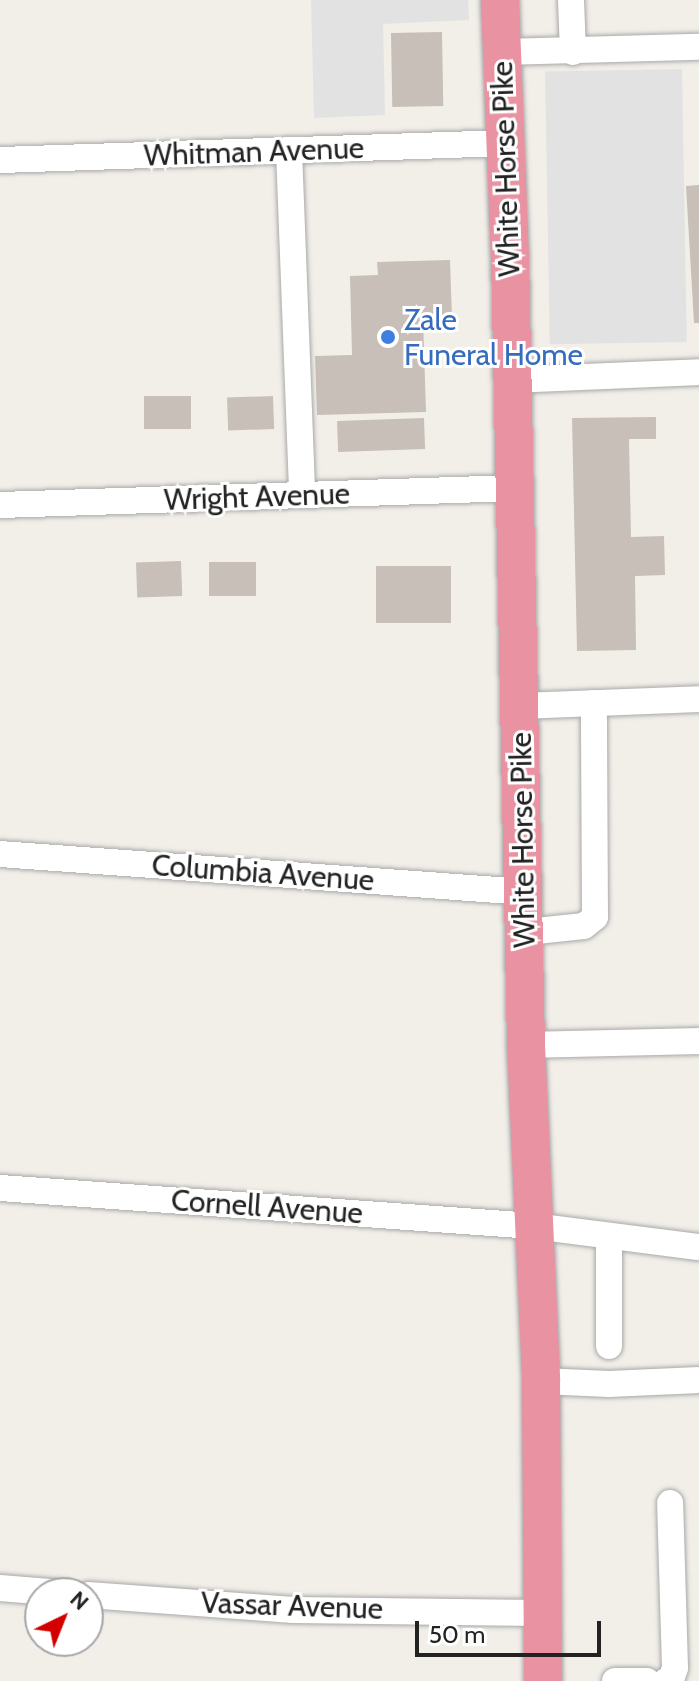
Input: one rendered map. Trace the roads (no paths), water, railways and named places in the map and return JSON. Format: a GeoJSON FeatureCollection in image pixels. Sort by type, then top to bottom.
{"type":"FeatureCollection","features":[{"type":"Feature","properties":{"kind":"highway","name":"White Horse Pike"},"geometry":{"type":"LineString","coordinates":[[500,0],[507,143],[527,932],[526,1045],[541,1381],[543,1681]]}},
{"type":"Feature","properties":{"kind":"street"},"geometry":{"type":"LineString","coordinates":[[571,0],[573,52]]}},
{"type":"Feature","properties":{"kind":"street"},"geometry":{"type":"LineString","coordinates":[[502,52],[699,47]]}},
{"type":"Feature","properties":{"kind":"street","name":"Whitman Avenue"},"geometry":{"type":"LineString","coordinates":[[0,160],[507,143]]}},
{"type":"Feature","properties":{"kind":"street"},"geometry":{"type":"LineString","coordinates":[[289,151],[302,495]]}},
{"type":"Feature","properties":{"kind":"street"},"geometry":{"type":"LineString","coordinates":[[512,380],[699,372]]}},
{"type":"Feature","properties":{"kind":"street","name":"Wright Avenue"},"geometry":{"type":"LineString","coordinates":[[0,505],[514,488]]}},
{"type":"Feature","properties":{"kind":"street"},"geometry":{"type":"LineString","coordinates":[[520,706],[699,699]]}},
{"type":"Feature","properties":{"kind":"street"},"geometry":{"type":"LineString","coordinates":[[527,932],[584,926],[595,917],[594,703]]}},
{"type":"Feature","properties":{"kind":"street","name":"Columbia Avenue"},"geometry":{"type":"LineString","coordinates":[[0,854],[525,892]]}},
{"type":"Feature","properties":{"kind":"street"},"geometry":{"type":"LineString","coordinates":[[526,1045],[699,1041]]}},
{"type":"Feature","properties":{"kind":"street","name":"Cornell Avenue"},"geometry":{"type":"LineString","coordinates":[[0,1188],[534,1226],[699,1247]]}},
{"type":"Feature","properties":{"kind":"street"},"geometry":{"type":"LineString","coordinates":[[609,1237],[609,1346]]}},
{"type":"Feature","properties":{"kind":"street"},"geometry":{"type":"LineString","coordinates":[[541,1381],[609,1384],[699,1380]]}},
{"type":"Feature","properties":{"kind":"street"},"geometry":{"type":"LineString","coordinates":[[666,1681],[671,1680],[675,1668],[670,1503]]}},
{"type":"Feature","properties":{"kind":"street"},"geometry":{"type":"LineString","coordinates":[[0,1588],[24,1590]]}},
{"type":"Feature","properties":{"kind":"street","name":"Vassar Avenue"},"geometry":{"type":"LineString","coordinates":[[104,1596],[293,1610],[544,1613]]}},
{"type":"Feature","properties":{"kind":"street"},"geometry":{"type":"LineString","coordinates":[[615,1681],[647,1681]]}},
{"type":"Feature","properties":{"kind":"place","name":"Zale Funeral Home"},"geometry":{"type":"Point","coordinates":[388,337]}}]}
